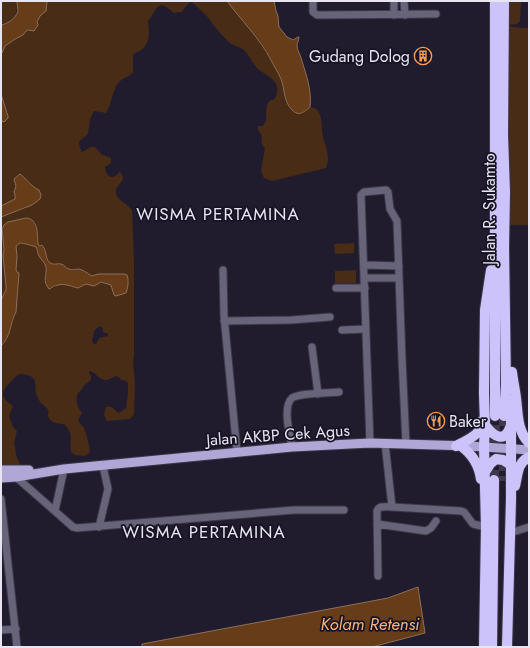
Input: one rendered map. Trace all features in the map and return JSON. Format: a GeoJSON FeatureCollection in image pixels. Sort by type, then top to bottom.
{"type":"FeatureCollection","features":[{"type":"Feature","properties":{"kind":"highway","name":"Jalan R. Sukamto"},"geometry":{"type":"LineString","coordinates":[[496,1],[500,247],[500,416]]}},
{"type":"Feature","properties":{"kind":"highway","name":"Jalan R. Sukamto"},"geometry":{"type":"LineString","coordinates":[[500,247],[505,192],[503,135],[504,1]]}},
{"type":"Feature","properties":{"kind":"highway"},"geometry":{"type":"LineString","coordinates":[[500,247],[511,275],[511,499],[507,647]]}},
{"type":"Feature","properties":{"kind":"highway"},"geometry":{"type":"LineString","coordinates":[[484,647],[486,527],[485,472],[489,447],[485,425],[484,310],[489,276],[500,247]]}},
{"type":"Feature","properties":{"kind":"highway"},"geometry":{"type":"LineString","coordinates":[[512,372],[518,423],[523,436],[529,443]]}},
{"type":"Feature","properties":{"kind":"highway"},"geometry":{"type":"LineString","coordinates":[[484,392],[480,430],[474,436],[458,446],[473,457],[476,462],[480,472],[486,503]]}},
{"type":"Feature","properties":{"kind":"highway"},"geometry":{"type":"LineString","coordinates":[[485,425],[494,435],[504,436],[511,425]]}},
{"type":"Feature","properties":{"kind":"highway"},"geometry":{"type":"LineString","coordinates":[[511,499],[519,468],[524,460],[529,457]]}},
{"type":"Feature","properties":{"kind":"highway"},"geometry":{"type":"LineString","coordinates":[[485,472],[490,464],[496,460],[503,460],[511,465]]}},
{"type":"Feature","properties":{"kind":"highway"},"geometry":{"type":"LineString","coordinates":[[492,647],[499,481],[501,647]]}},
{"type":"Feature","properties":{"kind":"main road","name":"Jalan AKBP Cek Agus"},"geometry":{"type":"LineString","coordinates":[[1,470],[64,469],[292,447],[370,443],[489,447],[529,450]]}},
{"type":"Feature","properties":{"kind":"main road","name":"Jalan AKBP Cek Agus"},"geometry":{"type":"LineString","coordinates":[[1,478],[64,469]]}},
{"type":"Feature","properties":{"kind":"street"},"geometry":{"type":"LineString","coordinates":[[313,1],[313,12],[317,15],[436,14]]}},
{"type":"Feature","properties":{"kind":"street"},"geometry":{"type":"LineString","coordinates":[[394,1],[394,15]]}},
{"type":"Feature","properties":{"kind":"street"},"geometry":{"type":"LineString","coordinates":[[404,1],[405,15]]}},
{"type":"Feature","properties":{"kind":"street"},"geometry":{"type":"LineString","coordinates":[[370,443],[361,195],[364,192],[386,190],[388,192],[390,209],[397,220],[406,444]]}},
{"type":"Feature","properties":{"kind":"street"},"geometry":{"type":"LineString","coordinates":[[364,265],[399,266]]}},
{"type":"Feature","properties":{"kind":"street"},"geometry":{"type":"LineString","coordinates":[[223,270],[224,321],[237,452]]}},
{"type":"Feature","properties":{"kind":"street"},"geometry":{"type":"LineString","coordinates":[[364,278],[399,278]]}},
{"type":"Feature","properties":{"kind":"street"},"geometry":{"type":"LineString","coordinates":[[336,288],[365,288]]}},
{"type":"Feature","properties":{"kind":"street"},"geometry":{"type":"LineString","coordinates":[[224,321],[291,320],[330,317]]}},
{"type":"Feature","properties":{"kind":"street"},"geometry":{"type":"LineString","coordinates":[[342,330],[366,329]]}},
{"type":"Feature","properties":{"kind":"street"},"geometry":{"type":"LineString","coordinates":[[312,347],[318,394]]}},
{"type":"Feature","properties":{"kind":"street"},"geometry":{"type":"LineString","coordinates":[[292,447],[287,418],[288,404],[291,399],[294,397],[339,392]]}},
{"type":"Feature","properties":{"kind":"street"},"geometry":{"type":"LineString","coordinates":[[385,443],[392,507]]}},
{"type":"Feature","properties":{"kind":"street"},"geometry":{"type":"LineString","coordinates":[[99,526],[108,489],[103,466]]}},
{"type":"Feature","properties":{"kind":"street"},"geometry":{"type":"LineString","coordinates":[[54,511],[64,469]]}},
{"type":"Feature","properties":{"kind":"street"},"geometry":{"type":"LineString","coordinates":[[16,476],[75,528],[294,510],[344,510]]}},
{"type":"Feature","properties":{"kind":"street"},"geometry":{"type":"LineString","coordinates":[[1,499],[3,544],[16,629],[17,647]]}},
{"type":"Feature","properties":{"kind":"street"},"geometry":{"type":"LineString","coordinates":[[378,576],[376,512],[377,509],[381,507],[459,510],[464,512],[473,524],[486,527]]}},
{"type":"Feature","properties":{"kind":"street"},"geometry":{"type":"LineString","coordinates":[[377,524],[426,530],[431,528],[436,520]]}},
{"type":"Feature","properties":{"kind":"street"},"geometry":{"type":"LineString","coordinates":[[510,533],[529,527]]}},
{"type":"Feature","properties":{"kind":"street"},"geometry":{"type":"LineString","coordinates":[[1,630],[16,629]]}},
{"type":"Feature","properties":{"kind":"shaded area"},"geometry":{"type":"Polygon","coordinates":[[[1,1],[17,1],[17,10],[15,17],[10,22],[1,25],[1,1]]]}},
{"type":"Feature","properties":{"kind":"shaded area"},"geometry":{"type":"Polygon","coordinates":[[[47,1],[227,1],[256,38],[275,67],[282,81],[285,100],[289,108],[297,113],[300,113],[310,107],[318,111],[321,117],[322,134],[327,150],[328,160],[326,168],[272,181],[264,178],[261,171],[265,148],[261,141],[262,136],[258,130],[258,126],[263,126],[265,123],[268,103],[274,99],[276,95],[276,83],[257,68],[244,50],[230,43],[218,31],[208,17],[193,3],[190,2],[182,12],[174,13],[165,6],[160,5],[148,21],[149,37],[146,44],[141,50],[133,55],[133,73],[119,82],[113,93],[106,113],[94,111],[90,119],[88,133],[79,143],[82,152],[94,147],[101,154],[111,158],[111,163],[105,167],[106,171],[109,176],[113,177],[120,171],[123,179],[116,189],[116,194],[132,210],[134,261],[134,414],[129,419],[106,420],[104,414],[106,407],[112,407],[119,413],[126,408],[128,383],[116,376],[105,380],[89,371],[91,380],[84,385],[78,393],[77,401],[82,413],[78,420],[85,430],[90,450],[85,456],[75,455],[71,452],[71,434],[64,424],[55,423],[49,418],[48,410],[37,395],[33,378],[29,375],[19,374],[7,386],[3,392],[3,396],[13,406],[9,416],[13,427],[17,431],[14,444],[16,455],[20,464],[19,466],[1,473],[1,346],[5,343],[9,334],[16,312],[19,282],[16,270],[16,246],[23,243],[37,248],[39,255],[45,264],[45,277],[52,289],[61,284],[68,284],[77,288],[86,284],[94,286],[101,282],[111,285],[116,296],[127,293],[124,274],[98,274],[92,276],[80,269],[68,269],[60,264],[55,265],[50,263],[47,258],[45,247],[38,244],[36,223],[31,219],[26,218],[12,221],[2,227],[6,290],[1,300],[1,217],[29,206],[39,200],[41,196],[19,174],[14,181],[15,200],[1,206],[1,119],[2,121],[7,120],[8,113],[1,94],[1,54],[5,46],[23,35],[26,31],[34,30],[38,25],[37,23],[40,16],[46,10],[47,1]],[[99,326],[94,331],[92,341],[94,344],[96,344],[99,338],[108,336],[108,334],[103,332],[102,327],[99,326]]]}},
{"type":"Feature","properties":{"kind":"shaded area"},"geometry":{"type":"Polygon","coordinates":[[[509,1],[521,1],[520,21],[517,24],[509,25],[509,1]]]}},
{"type":"Feature","properties":{"kind":"shaded area"},"geometry":{"type":"Polygon","coordinates":[[[509,26],[529,28],[529,225],[510,225],[508,135],[509,26]]]}},
{"type":"Feature","properties":{"kind":"shaded area"},"geometry":{"type":"Polygon","coordinates":[[[354,243],[354,253],[335,254],[334,244],[354,243]]]}},
{"type":"Feature","properties":{"kind":"shaded area"},"geometry":{"type":"Polygon","coordinates":[[[356,270],[356,283],[335,283],[335,271],[356,270]]]}},
{"type":"Feature","properties":{"kind":"water"},"geometry":{"type":"Polygon","coordinates":[[[17,1],[47,1],[46,11],[40,16],[37,22],[38,25],[34,31],[26,31],[23,35],[5,46],[1,54],[1,25],[14,18],[18,11],[17,1]]]}},
{"type":"Feature","properties":{"kind":"water"},"geometry":{"type":"Polygon","coordinates":[[[227,1],[274,1],[279,27],[287,37],[293,40],[299,37],[297,48],[307,76],[310,94],[310,107],[306,111],[297,113],[289,106],[281,79],[267,52],[227,1]]]}},
{"type":"Feature","properties":{"kind":"water"},"geometry":{"type":"Polygon","coordinates":[[[1,94],[8,116],[4,122],[1,119],[1,94]]]}},
{"type":"Feature","properties":{"kind":"water"},"geometry":{"type":"Polygon","coordinates":[[[20,174],[33,187],[39,190],[41,195],[40,199],[32,205],[1,217],[1,206],[15,199],[14,192],[16,186],[14,179],[20,174]]]}},
{"type":"Feature","properties":{"kind":"water"},"geometry":{"type":"Polygon","coordinates":[[[26,218],[33,221],[35,224],[38,244],[44,247],[49,262],[61,264],[70,269],[82,270],[92,276],[98,274],[127,275],[127,289],[126,293],[116,296],[114,295],[111,285],[101,282],[94,286],[86,284],[78,288],[66,285],[56,285],[49,289],[45,280],[45,265],[38,255],[37,248],[20,243],[16,246],[16,270],[19,273],[16,312],[9,334],[1,346],[1,300],[6,290],[2,229],[8,222],[26,218]]]}},
{"type":"Feature","properties":{"kind":"water","name":"Kolam Retensi"},"geometry":{"type":"Polygon","coordinates":[[[418,587],[425,633],[372,647],[142,647],[142,644],[388,598],[418,587]]]}},
{"type":"Feature","properties":{"kind":"tunnel"},"geometry":{"type":"LineString","coordinates":[[494,480],[495,416]]}},
{"type":"Feature","properties":{"kind":"tunnel"},"geometry":{"type":"LineString","coordinates":[[504,416],[504,481]]}},
{"type":"Feature","properties":{"kind":"place","name":"Gudang Dolog"},"geometry":{"type":"Point","coordinates":[423,56]}},
{"type":"Feature","properties":{"kind":"place","name":"Baker"},"geometry":{"type":"Point","coordinates":[436,421]}},
{"type":"Feature","properties":{"kind":"district","name":"WISMA PERTAMINA"},"geometry":{"type":"Point","coordinates":[218,214]}},
{"type":"Feature","properties":{"kind":"district","name":"WISMA PERTAMINA"},"geometry":{"type":"Point","coordinates":[204,532]}}]}
